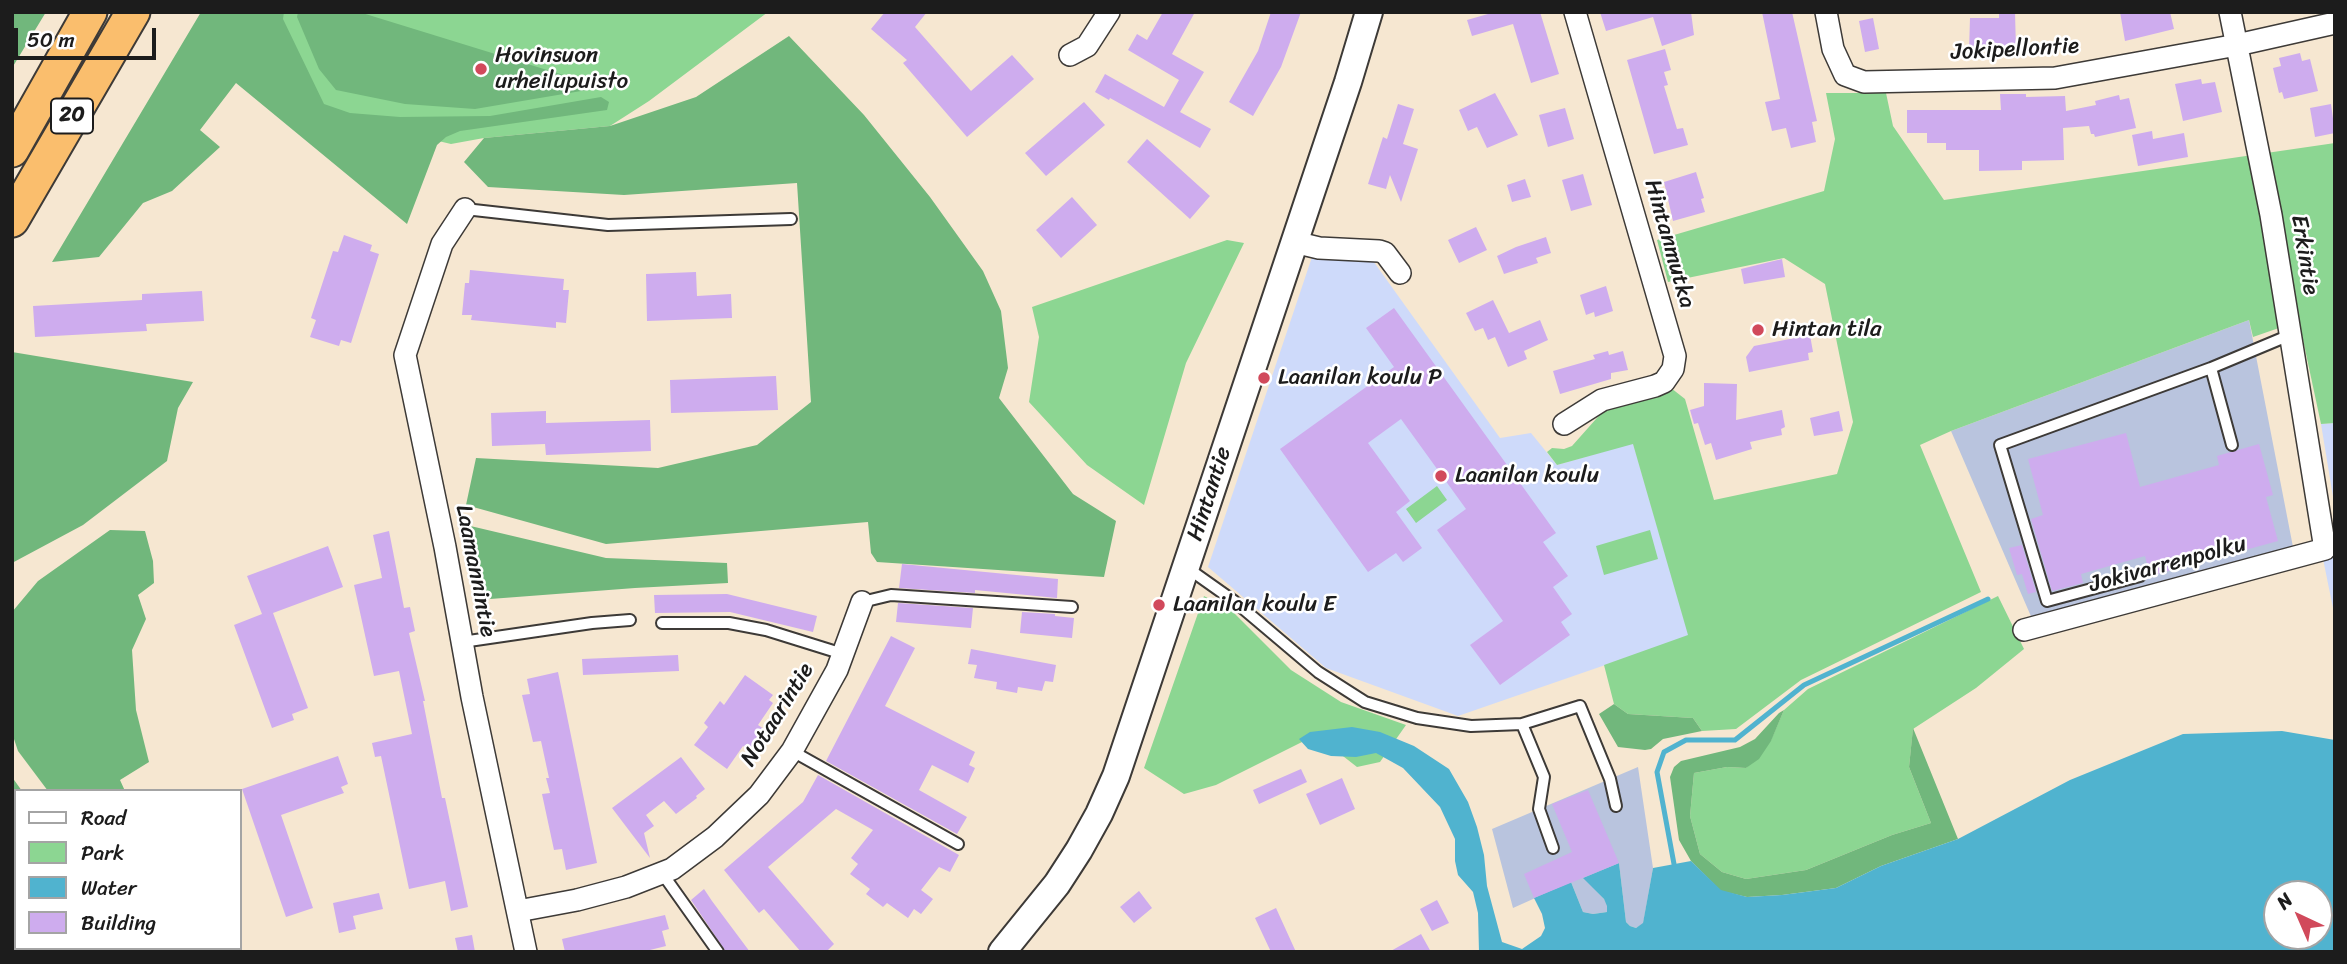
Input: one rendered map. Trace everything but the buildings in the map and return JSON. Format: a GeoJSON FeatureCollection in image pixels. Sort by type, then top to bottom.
{"type":"FeatureCollection","features":[{"type":"Feature","properties":{"kind":"highway","name":"20"},"geometry":{"type":"LineString","coordinates":[[12,150],[90,12]]}},
{"type":"Feature","properties":{"kind":"highway","name":"20"},"geometry":{"type":"LineString","coordinates":[[12,220],[132,12]]}},
{"type":"Feature","properties":{"kind":"street"},"geometry":{"type":"LineString","coordinates":[[1070,55],[1087,46],[1109,12]]}},
{"type":"Feature","properties":{"kind":"street","name":"Hintantie"},"geometry":{"type":"LineString","coordinates":[[1002,952],[1057,884],[1099,814],[1116,776],[1348,82],[1368,12]]}},
{"type":"Feature","properties":{"kind":"street","name":"Hintanmutka"},"geometry":{"type":"LineString","coordinates":[[1564,424],[1602,400],[1664,382],[1673,369],[1675,356],[1575,12]]}},
{"type":"Feature","properties":{"kind":"street","name":"Jokipellontie"},"geometry":{"type":"LineString","coordinates":[[1826,12],[1833,49],[1845,75],[1864,82],[2056,78],[2237,45],[2335,23]]}},
{"type":"Feature","properties":{"kind":"street","name":"Erkintie"},"geometry":{"type":"LineString","coordinates":[[2230,12],[2271,215],[2290,335],[2330,550]]}},
{"type":"Feature","properties":{"kind":"street","name":"Laamannintie"},"geometry":{"type":"LineString","coordinates":[[465,209],[442,244],[405,355],[526,952]]}},
{"type":"Feature","properties":{"kind":"street"},"geometry":{"type":"LineString","coordinates":[[1294,242],[1319,248],[1380,251],[1385,253],[1400,273]]}},
{"type":"Feature","properties":{"kind":"street","name":"Jokivarrenpolku"},"geometry":{"type":"LineString","coordinates":[[2024,630],[2330,550]]}},
{"type":"Feature","properties":{"kind":"street","name":"Notaarintie"},"geometry":{"type":"LineString","coordinates":[[518,911],[626,887],[672,869],[724,828],[759,795],[792,751],[837,670],[862,602]]}},
{"type":"Feature","properties":{"kind":"lane"},"geometry":{"type":"LineString","coordinates":[[465,209],[608,225],[791,219]]}},
{"type":"Feature","properties":{"kind":"lane"},"geometry":{"type":"LineString","coordinates":[[2140,576],[2048,601],[2000,445],[2211,369],[2290,335]]}},
{"type":"Feature","properties":{"kind":"lane"},"geometry":{"type":"LineString","coordinates":[[2211,369],[2232,445]]}},
{"type":"Feature","properties":{"kind":"lane"},"geometry":{"type":"LineString","coordinates":[[1186,567],[1234,601],[1318,672],[1365,702],[1417,718],[1471,726],[1522,724],[1580,706],[1610,779],[1616,806]]}},
{"type":"Feature","properties":{"kind":"lane"},"geometry":{"type":"LineString","coordinates":[[862,602],[891,595],[1072,607]]}},
{"type":"Feature","properties":{"kind":"lane"},"geometry":{"type":"LineString","coordinates":[[462,642],[630,620]]}},
{"type":"Feature","properties":{"kind":"lane"},"geometry":{"type":"LineString","coordinates":[[662,623],[729,623],[766,630],[843,654]]}},
{"type":"Feature","properties":{"kind":"lane"},"geometry":{"type":"LineString","coordinates":[[1522,724],[1544,777],[1539,809],[1553,848]]}},
{"type":"Feature","properties":{"kind":"lane"},"geometry":{"type":"LineString","coordinates":[[792,751],[958,844]]}},
{"type":"Feature","properties":{"kind":"lane"},"geometry":{"type":"LineString","coordinates":[[662,873],[718,952]]}},
{"type":"Feature","properties":{"kind":"shaded area","name":"Laanilan koulu"},"geometry":{"type":"Polygon","coordinates":[[[1312,257],[1371,258],[1500,438],[1531,433],[1557,465],[1633,443],[1689,636],[1458,716],[1326,668],[1208,567],[1312,257]]]}},
{"type":"Feature","properties":{"kind":"shaded area"},"geometry":{"type":"Polygon","coordinates":[[[2249,320],[2293,547],[2033,621],[1951,431],[2249,320]]]}},
{"type":"Feature","properties":{"kind":"shaded area"},"geometry":{"type":"Polygon","coordinates":[[[2335,423],[2335,509],[2321,424],[2335,423]]]}},
{"type":"Feature","properties":{"kind":"shaded area"},"geometry":{"type":"Polygon","coordinates":[[[2335,540],[2335,618],[2320,544],[2335,540]]]}},
{"type":"Feature","properties":{"kind":"shaded area"},"geometry":{"type":"Polygon","coordinates":[[[1638,767],[1653,868],[1643,924],[1636,928],[1626,922],[1619,863],[1584,878],[1604,899],[1608,906],[1607,912],[1583,912],[1571,882],[1513,908],[1492,829],[1638,767]]]}},
{"type":"Feature","properties":{"kind":"green space"},"geometry":{"type":"Polygon","coordinates":[[[12,12],[46,12],[12,68],[12,12]]]}},
{"type":"Feature","properties":{"kind":"green space"},"geometry":{"type":"Polygon","coordinates":[[[201,12],[284,12],[283,19],[324,104],[350,113],[400,117],[490,116],[601,97],[609,102],[607,110],[460,131],[446,137],[437,145],[407,224],[236,83],[200,130],[220,147],[172,191],[143,203],[99,257],[52,262],[201,12]]]}},
{"type":"Feature","properties":{"kind":"green space","name":"Hovinsuon urheilupuisto"},"geometry":{"type":"Polygon","coordinates":[[[253,12],[768,12],[649,101],[610,126],[484,138],[451,144],[312,111],[253,12]]]}},
{"type":"Feature","properties":{"kind":"green space"},"geometry":{"type":"Polygon","coordinates":[[[298,12],[359,12],[586,82],[587,90],[475,109],[405,104],[336,90],[319,69],[297,17],[298,12]]]}},
{"type":"Feature","properties":{"kind":"green space"},"geometry":{"type":"Polygon","coordinates":[[[789,36],[864,115],[930,197],[983,271],[1001,311],[1008,368],[999,398],[1073,494],[1116,521],[1104,577],[877,562],[871,553],[868,522],[606,544],[466,505],[476,458],[658,468],[757,445],[811,402],[797,183],[624,195],[488,187],[464,162],[484,138],[610,126],[696,97],[789,36]]]}},
{"type":"Feature","properties":{"kind":"green space"},"geometry":{"type":"Polygon","coordinates":[[[1826,93],[1886,93],[1893,126],[1944,200],[2335,143],[2335,423],[2321,424],[2299,321],[2253,337],[2249,320],[1951,431],[1920,445],[1981,592],[1801,680],[1736,729],[1702,731],[1693,718],[1628,714],[1614,704],[1604,665],[1688,635],[1633,444],[1557,465],[1547,452],[1552,448],[1564,449],[1572,446],[1604,410],[1671,388],[1685,399],[1714,500],[1837,474],[1853,422],[1825,284],[1784,258],[1668,282],[1657,240],[1824,191],[1835,139],[1826,93]]]}},
{"type":"Feature","properties":{"kind":"green space"},"geometry":{"type":"Polygon","coordinates":[[[1227,240],[1244,243],[1186,363],[1144,505],[1087,465],[1029,402],[1039,337],[1032,307],[1227,240]]]}},
{"type":"Feature","properties":{"kind":"green space"},"geometry":{"type":"Polygon","coordinates":[[[12,352],[193,382],[178,408],[167,461],[83,525],[12,563],[12,352]]]}},
{"type":"Feature","properties":{"kind":"green space"},"geometry":{"type":"Polygon","coordinates":[[[1437,486],[1447,500],[1416,523],[1406,509],[1437,486]]]}},
{"type":"Feature","properties":{"kind":"green space"},"geometry":{"type":"Polygon","coordinates":[[[462,524],[606,558],[727,563],[728,583],[477,600],[462,524]]]}},
{"type":"Feature","properties":{"kind":"green space"},"geometry":{"type":"Polygon","coordinates":[[[110,530],[145,531],[153,561],[154,583],[138,595],[146,619],[132,650],[136,710],[149,762],[120,780],[124,789],[46,789],[18,751],[12,733],[12,612],[38,581],[110,530]]]}},
{"type":"Feature","properties":{"kind":"green space"},"geometry":{"type":"Polygon","coordinates":[[[1650,530],[1658,559],[1604,575],[1596,546],[1650,530]]]}},
{"type":"Feature","properties":{"kind":"green space"},"geometry":{"type":"Polygon","coordinates":[[[1204,596],[1231,610],[1291,670],[1341,702],[1406,725],[1380,762],[1357,767],[1316,735],[1216,785],[1184,794],[1144,768],[1204,596]]]}},
{"type":"Feature","properties":{"kind":"green space"},"geometry":{"type":"Polygon","coordinates":[[[1998,596],[2024,649],[1976,688],[1913,729],[1909,767],[1931,823],[1892,835],[1806,870],[1746,879],[1722,872],[1700,854],[1690,816],[1694,773],[1727,767],[1746,768],[1771,740],[1784,710],[1808,689],[1998,596]]]}},
{"type":"Feature","properties":{"kind":"green space"},"geometry":{"type":"Polygon","coordinates":[[[1614,704],[1628,714],[1693,718],[1702,731],[1663,739],[1651,749],[1618,747],[1599,714],[1614,704]]]}},
{"type":"Feature","properties":{"kind":"green space"},"geometry":{"type":"Polygon","coordinates":[[[1784,710],[1771,741],[1759,759],[1746,768],[1727,767],[1694,773],[1690,816],[1700,854],[1722,872],[1746,879],[1806,870],[1892,835],[1931,823],[1909,767],[1913,728],[1958,839],[1881,866],[1836,888],[1747,897],[1721,891],[1691,861],[1679,840],[1670,777],[1674,767],[1681,761],[1740,747],[1755,739],[1784,710]]]}},
{"type":"Feature","properties":{"kind":"green space"},"geometry":{"type":"Polygon","coordinates":[[[12,777],[21,789],[14,789],[14,950],[138,952],[12,952],[12,777]]]}},
{"type":"Feature","properties":{"kind":"water"},"geometry":{"type":"Polygon","coordinates":[[[1352,727],[1380,732],[1414,746],[1449,769],[1468,802],[1477,827],[1484,855],[1487,886],[1502,942],[1522,949],[1541,936],[1545,928],[1534,898],[1571,882],[1583,912],[1607,912],[1604,899],[1583,878],[1619,863],[1626,922],[1636,928],[1643,923],[1653,868],[1691,861],[1721,890],[1747,897],[1836,888],[1881,866],[1958,839],[2070,780],[2183,734],[2282,731],[2335,740],[2335,952],[1479,952],[1478,913],[1473,892],[1458,875],[1455,839],[1440,807],[1403,768],[1376,753],[1356,757],[1331,756],[1308,749],[1299,739],[1310,732],[1352,727]]]}},
{"type":"Feature","properties":{"kind":"waterway"},"geometry":{"type":"LineString","coordinates":[[1674,864],[1657,772],[1664,752],[1686,740],[1735,740],[1804,685],[1988,599]]}},
{"type":"Feature","properties":{"kind":"place","name":"Hovinsuon urheilupuisto"},"geometry":{"type":"Point","coordinates":[481,69]}},
{"type":"Feature","properties":{"kind":"place","name":"Hintan tila"},"geometry":{"type":"Point","coordinates":[1758,330]}},
{"type":"Feature","properties":{"kind":"place","name":"Laanilan koulu P"},"geometry":{"type":"Point","coordinates":[1264,378]}},
{"type":"Feature","properties":{"kind":"place","name":"Laanilan koulu"},"geometry":{"type":"Point","coordinates":[1441,476]}},
{"type":"Feature","properties":{"kind":"place","name":"Laanilan koulu E"},"geometry":{"type":"Point","coordinates":[1159,605]}}]}
